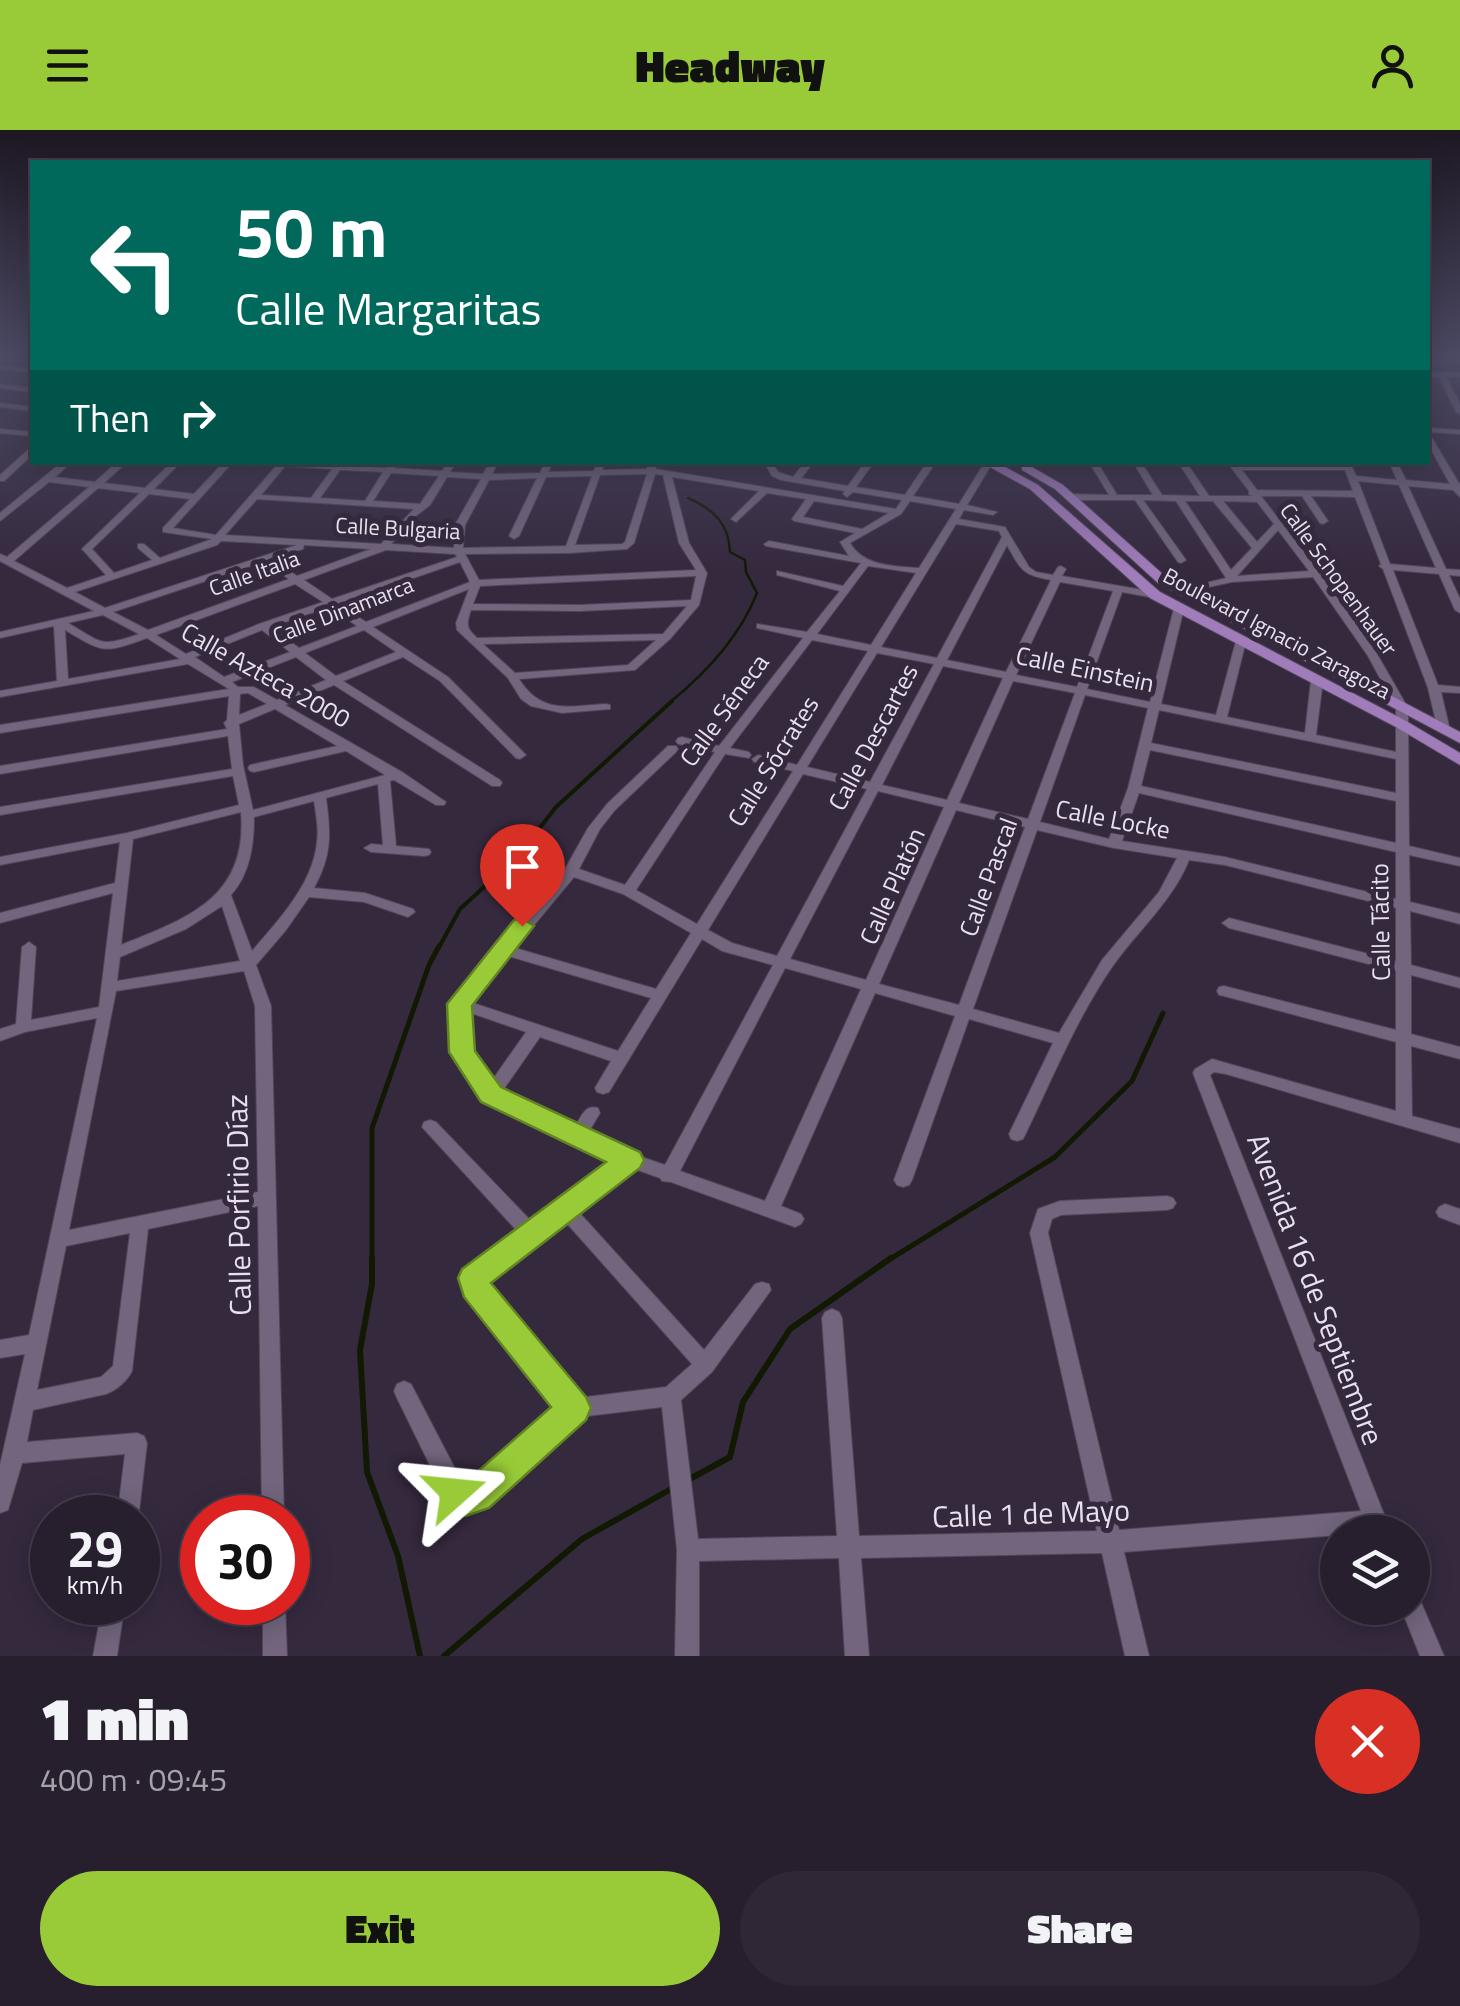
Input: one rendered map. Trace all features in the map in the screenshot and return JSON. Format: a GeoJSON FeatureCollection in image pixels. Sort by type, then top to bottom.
{"type":"FeatureCollection","features":[{"type":"Feature","properties":{"kind":"main road","name":"Boulevard Ignacio Zaragoza"},"geometry":{"type":"LineString","coordinates":[[992,465],[1039,488],[1155,595],[1317,680],[1460,738]]}},
{"type":"Feature","properties":{"kind":"main road","name":"Boulevard Ignacio Zaragoza"},"geometry":{"type":"LineString","coordinates":[[1020,465],[1046,478],[1147,568],[1181,592],[1401,716],[1460,760]]}},
{"type":"Feature","properties":{"kind":"street"},"geometry":{"type":"LineString","coordinates":[[2,432],[30,434]]}},
{"type":"Feature","properties":{"kind":"street"},"geometry":{"type":"LineString","coordinates":[[1430,434],[1460,432]]}},
{"type":"Feature","properties":{"kind":"street"},"geometry":{"type":"LineString","coordinates":[[1430,438],[1459,490]]}},
{"type":"Feature","properties":{"kind":"street"},"geometry":{"type":"LineString","coordinates":[[1,480],[30,453]]}},
{"type":"Feature","properties":{"kind":"street"},"geometry":{"type":"LineString","coordinates":[[1,480],[30,465]]}},
{"type":"Feature","properties":{"kind":"street"},"geometry":{"type":"LineString","coordinates":[[0,518],[65,465]]}},
{"type":"Feature","properties":{"kind":"street"},"geometry":{"type":"LineString","coordinates":[[4,559],[120,465]]}},
{"type":"Feature","properties":{"kind":"street"},"geometry":{"type":"LineString","coordinates":[[112,576],[86,551],[174,465]]}},
{"type":"Feature","properties":{"kind":"street"},"geometry":{"type":"LineString","coordinates":[[50,479],[195,498],[225,465]]}},
{"type":"Feature","properties":{"kind":"street"},"geometry":{"type":"LineString","coordinates":[[68,591],[221,538],[282,465]]}},
{"type":"Feature","properties":{"kind":"street"},"geometry":{"type":"LineString","coordinates":[[314,500],[339,465],[488,477],[651,467],[667,474],[898,512]]}},
{"type":"Feature","properties":{"kind":"street","name":"Calle Italia"},"geometry":{"type":"LineString","coordinates":[[58,622],[108,648],[382,548],[408,517],[423,507],[450,465]]}},
{"type":"Feature","properties":{"kind":"street"},"geometry":{"type":"LineString","coordinates":[[493,465],[460,525],[460,554],[476,583],[462,630],[512,676],[525,697],[550,709],[606,707]]}},
{"type":"Feature","properties":{"kind":"street"},"geometry":{"type":"LineString","coordinates":[[514,536],[548,465]]}},
{"type":"Feature","properties":{"kind":"street"},"geometry":{"type":"LineString","coordinates":[[770,465],[778,476],[795,480],[993,512]]}},
{"type":"Feature","properties":{"kind":"street"},"geometry":{"type":"LineString","coordinates":[[795,480],[808,465]]}},
{"type":"Feature","properties":{"kind":"street"},"geometry":{"type":"LineString","coordinates":[[840,502],[868,465]]}},
{"type":"Feature","properties":{"kind":"street"},"geometry":{"type":"LineString","coordinates":[[862,562],[848,552],[845,542],[898,512],[930,465]]}},
{"type":"Feature","properties":{"kind":"street","name":"Calle Sócrates"},"geometry":{"type":"LineString","coordinates":[[602,1088],[796,769],[956,521],[987,465]]}},
{"type":"Feature","properties":{"kind":"street"},"geometry":{"type":"LineString","coordinates":[[1095,465],[1115,498]]}},
{"type":"Feature","properties":{"kind":"street"},"geometry":{"type":"LineString","coordinates":[[1139,465],[1160,499]]}},
{"type":"Feature","properties":{"kind":"street"},"geometry":{"type":"LineString","coordinates":[[1184,465],[1257,548]]}},
{"type":"Feature","properties":{"kind":"street"},"geometry":{"type":"LineString","coordinates":[[1233,465],[1349,469],[1459,490]]}},
{"type":"Feature","properties":{"kind":"street","name":"Calle Schopenhauer"},"geometry":{"type":"LineString","coordinates":[[1233,465],[1372,656],[1401,716]]}},
{"type":"Feature","properties":{"kind":"street"},"geometry":{"type":"LineString","coordinates":[[1394,465],[1460,610]]}},
{"type":"Feature","properties":{"kind":"street"},"geometry":{"type":"LineString","coordinates":[[368,504],[390,467]]}},
{"type":"Feature","properties":{"kind":"street","name":"Calle Bulgaria"},"geometry":{"type":"LineString","coordinates":[[195,498],[166,530],[221,538],[460,554],[628,546],[651,467]]}},
{"type":"Feature","properties":{"kind":"street"},"geometry":{"type":"LineString","coordinates":[[569,550],[600,468]]}},
{"type":"Feature","properties":{"kind":"street"},"geometry":{"type":"LineString","coordinates":[[1349,469],[1434,688],[1444,730]]}},
{"type":"Feature","properties":{"kind":"street"},"geometry":{"type":"LineString","coordinates":[[730,484],[742,472]]}},
{"type":"Feature","properties":{"kind":"street"},"geometry":{"type":"LineString","coordinates":[[512,676],[619,672],[640,663],[695,603],[702,574],[684,543],[667,474]]}},
{"type":"Feature","properties":{"kind":"street"},"geometry":{"type":"LineString","coordinates":[[736,519],[765,490]]}},
{"type":"Feature","properties":{"kind":"street"},"geometry":{"type":"LineString","coordinates":[[1069,497],[1212,500],[1304,493],[1358,494]]}},
{"type":"Feature","properties":{"kind":"street"},"geometry":{"type":"LineString","coordinates":[[1304,493],[1324,521]]}},
{"type":"Feature","properties":{"kind":"street"},"geometry":{"type":"LineString","coordinates":[[258,497],[423,507]]}},
{"type":"Feature","properties":{"kind":"street"},"geometry":{"type":"LineString","coordinates":[[812,498],[797,519],[862,531]]}},
{"type":"Feature","properties":{"kind":"street"},"geometry":{"type":"LineString","coordinates":[[1138,499],[1182,560]]}},
{"type":"Feature","properties":{"kind":"street"},"geometry":{"type":"LineString","coordinates":[[1180,500],[1232,577]]}},
{"type":"Feature","properties":{"kind":"street"},"geometry":{"type":"LineString","coordinates":[[956,521],[999,528],[1028,572],[1058,574],[1155,595]]}},
{"type":"Feature","properties":{"kind":"street"},"geometry":{"type":"LineString","coordinates":[[1232,577],[1277,526]]}},
{"type":"Feature","properties":{"kind":"street","name":"Calle Descartes"},"geometry":{"type":"LineString","coordinates":[[668,1176],[1007,536]]}},
{"type":"Feature","properties":{"kind":"street"},"geometry":{"type":"LineString","coordinates":[[3,631],[106,612],[310,544]]}},
{"type":"Feature","properties":{"kind":"street"},"geometry":{"type":"LineString","coordinates":[[769,544],[924,571]]}},
{"type":"Feature","properties":{"kind":"street"},"geometry":{"type":"LineString","coordinates":[[141,546],[158,562]]}},
{"type":"Feature","properties":{"kind":"street"},"geometry":{"type":"LineString","coordinates":[[0,694],[190,659],[263,626],[460,554]]}},
{"type":"Feature","properties":{"kind":"street","name":"Calle Azteca 2000"},"geometry":{"type":"LineString","coordinates":[[4,559],[147,634],[231,685],[254,690],[391,777],[440,802]]}},
{"type":"Feature","properties":{"kind":"street"},"geometry":{"type":"LineString","coordinates":[[264,559],[444,679],[520,755]]}},
{"type":"Feature","properties":{"kind":"street","name":"Calle Séneca"},"geometry":{"type":"LineString","coordinates":[[628,891],[722,750],[862,562]]}},
{"type":"Feature","properties":{"kind":"street"},"geometry":{"type":"LineString","coordinates":[[1384,566],[1460,573]]}},
{"type":"Feature","properties":{"kind":"street"},"geometry":{"type":"LineString","coordinates":[[780,573],[844,589]]}},
{"type":"Feature","properties":{"kind":"street","name":"Calle Dinamarca"},"geometry":{"type":"LineString","coordinates":[[0,729],[231,685],[298,652],[476,583],[702,574]]}},
{"type":"Feature","properties":{"kind":"street","name":"Calle Platón"},"geometry":{"type":"LineString","coordinates":[[770,1210],[1058,574]]}},
{"type":"Feature","properties":{"kind":"street"},"geometry":{"type":"LineString","coordinates":[[1181,592],[1232,577],[1316,574]]}},
{"type":"Feature","properties":{"kind":"street","name":"Calle Pascal"},"geometry":{"type":"LineString","coordinates":[[903,1180],[1118,590]]}},
{"type":"Feature","properties":{"kind":"street"},"geometry":{"type":"LineString","coordinates":[[466,608],[695,603]]}},
{"type":"Feature","properties":{"kind":"street"},"geometry":{"type":"LineString","coordinates":[[1114,844],[1134,788],[1179,608]]}},
{"type":"Feature","properties":{"kind":"street"},"geometry":{"type":"LineString","coordinates":[[58,622],[63,681]]}},
{"type":"Feature","properties":{"kind":"street"},"geometry":{"type":"LineString","coordinates":[[263,626],[332,679],[496,783]]}},
{"type":"Feature","properties":{"kind":"street","name":"Calle Einstein"},"geometry":{"type":"LineString","coordinates":[[760,626],[1400,756]]}},
{"type":"Feature","properties":{"kind":"street"},"geometry":{"type":"LineString","coordinates":[[473,641],[666,637]]}},
{"type":"Feature","properties":{"kind":"street"},"geometry":{"type":"LineString","coordinates":[[1221,720],[1241,641]]}},
{"type":"Feature","properties":{"kind":"street"},"geometry":{"type":"LineString","coordinates":[[0,770],[231,728],[275,703],[404,653]]}},
{"type":"Feature","properties":{"kind":"street"},"geometry":{"type":"LineString","coordinates":[[1310,738],[1317,680]]}},
{"type":"Feature","properties":{"kind":"street"},"geometry":{"type":"LineString","coordinates":[[116,953],[191,920],[226,898],[246,858],[247,811],[236,772],[231,685]]}},
{"type":"Feature","properties":{"kind":"street"},"geometry":{"type":"LineString","coordinates":[[1434,688],[1460,690]]}},
{"type":"Feature","properties":{"kind":"street","name":"Calle Tácito"},"geometry":{"type":"LineString","coordinates":[[1401,716],[1404,1120]]}},
{"type":"Feature","properties":{"kind":"street","name":"Calle Locke"},"geometry":{"type":"LineString","coordinates":[[572,871],[611,808],[677,745],[722,750],[1114,844],[1225,860],[1460,919]]}},
{"type":"Feature","properties":{"kind":"street"},"geometry":{"type":"LineString","coordinates":[[1144,745],[1400,798]]}},
{"type":"Feature","properties":{"kind":"street"},"geometry":{"type":"LineString","coordinates":[[254,768],[348,747]]}},
{"type":"Feature","properties":{"kind":"street"},"geometry":{"type":"LineString","coordinates":[[0,811],[236,772]]}},
{"type":"Feature","properties":{"kind":"street"},"geometry":{"type":"LineString","coordinates":[[0,862],[320,798],[391,777],[390,848]]}},
{"type":"Feature","properties":{"kind":"street"},"geometry":{"type":"LineString","coordinates":[[1134,788],[1460,862]]}},
{"type":"Feature","properties":{"kind":"street"},"geometry":{"type":"LineString","coordinates":[[110,987],[248,965],[304,892],[322,853],[320,798]]}},
{"type":"Feature","properties":{"kind":"street"},"geometry":{"type":"LineString","coordinates":[[0,1502],[14,1454],[106,1011],[127,837]]}},
{"type":"Feature","properties":{"kind":"street"},"geometry":{"type":"LineString","coordinates":[[371,848],[424,852]]}},
{"type":"Feature","properties":{"kind":"street"},"geometry":{"type":"LineString","coordinates":[[1016,1134],[1064,1040],[1122,943],[1158,907],[1175,882],[1184,856]]}},
{"type":"Feature","properties":{"kind":"street"},"geometry":{"type":"LineString","coordinates":[[795,1219],[668,1176],[491,1094],[462,1052],[460,1004],[502,949],[572,871],[669,911],[696,932],[727,947],[1064,1040]]}},
{"type":"Feature","properties":{"kind":"street"},"geometry":{"type":"LineString","coordinates":[[0,918],[118,887]]}},
{"type":"Feature","properties":{"kind":"street"},"geometry":{"type":"LineString","coordinates":[[304,892],[365,898],[408,912]]}},
{"type":"Feature","properties":{"kind":"street","name":"Calle Porfirio Díaz"},"geometry":{"type":"LineString","coordinates":[[226,898],[263,1006],[273,1495]]}},
{"type":"Feature","properties":{"kind":"street"},"geometry":{"type":"LineString","coordinates":[[1230,924],[1460,983]]}},
{"type":"Feature","properties":{"kind":"street"},"geometry":{"type":"LineString","coordinates":[[22,1027],[29,947]]}},
{"type":"Feature","properties":{"kind":"street"},"geometry":{"type":"LineString","coordinates":[[502,949],[660,995]]}},
{"type":"Feature","properties":{"kind":"street"},"geometry":{"type":"LineString","coordinates":[[1224,990],[1460,1053]]}},
{"type":"Feature","properties":{"kind":"street"},"geometry":{"type":"LineString","coordinates":[[460,1004],[620,1058]]}},
{"type":"Feature","properties":{"kind":"street"},"geometry":{"type":"LineString","coordinates":[[0,1035],[106,1011]]}},
{"type":"Feature","properties":{"kind":"street"},"geometry":{"type":"LineString","coordinates":[[491,1094],[536,1030]]}},
{"type":"Feature","properties":{"kind":"street","name":"Avenida 16 de Septiembre"},"geometry":{"type":"LineString","coordinates":[[1373,1515],[1203,1081],[1205,1067],[1226,1068],[1404,1120]]}},
{"type":"Feature","properties":{"kind":"street"},"geometry":{"type":"LineString","coordinates":[[577,1137],[592,1113]]}},
{"type":"Feature","properties":{"kind":"street"},"geometry":{"type":"LineString","coordinates":[[1404,1120],[1460,1136]]}},
{"type":"Feature","properties":{"kind":"street"},"geometry":{"type":"LineString","coordinates":[[430,1127],[531,1234]]}},
{"type":"Feature","properties":{"kind":"street"},"geometry":{"type":"LineString","coordinates":[[574,1408],[475,1287],[473,1278],[630,1160]]}},
{"type":"Feature","properties":{"kind":"street"},"geometry":{"type":"LineString","coordinates":[[59,1240],[268,1196]]}},
{"type":"Feature","properties":{"kind":"street"},"geometry":{"type":"LineString","coordinates":[[1137,1656],[1039,1233],[1044,1214],[1060,1208],[1168,1203]]}},
{"type":"Feature","properties":{"kind":"street"},"geometry":{"type":"LineString","coordinates":[[564,1208],[705,1364]]}},
{"type":"Feature","properties":{"kind":"street"},"geometry":{"type":"LineString","coordinates":[[24,1402],[106,1386],[122,1371],[140,1224]]}},
{"type":"Feature","properties":{"kind":"street"},"geometry":{"type":"LineString","coordinates":[[404,1392],[455,1492],[466,1498],[476,1496],[574,1408],[671,1396],[705,1364],[762,1290]]}},
{"type":"Feature","properties":{"kind":"street"},"geometry":{"type":"LineString","coordinates":[[832,1318],[857,1656]]}},
{"type":"Feature","properties":{"kind":"street"},"geometry":{"type":"LineString","coordinates":[[0,1349],[37,1343]]}},
{"type":"Feature","properties":{"kind":"street"},"geometry":{"type":"LineString","coordinates":[[671,1396],[688,1550],[687,1656]]}},
{"type":"Feature","properties":{"kind":"street"},"geometry":{"type":"LineString","coordinates":[[14,1454],[137,1443],[140,1450],[132,1495]]}},
{"type":"Feature","properties":{"kind":"street","name":"Calle 1 de Mayo"},"geometry":{"type":"LineString","coordinates":[[688,1550],[1108,1542],[1320,1530]]}},
{"type":"Feature","properties":{"kind":"street"},"geometry":{"type":"LineString","coordinates":[[105,1656],[110,1625]]}},
{"type":"Feature","properties":{"kind":"street"},"geometry":{"type":"LineString","coordinates":[[274,1625],[275,1656]]}},
{"type":"Feature","properties":{"kind":"street"},"geometry":{"type":"LineString","coordinates":[[1419,1625],[1432,1656]]}},
{"type":"Feature","properties":{"kind":"waterway"},"geometry":{"type":"LineString","coordinates":[[669,703],[720,653],[757,593],[746,572],[745,560],[730,552],[727,533],[718,518],[688,498]]}},
{"type":"Feature","properties":{"kind":"waterway"},"geometry":{"type":"LineString","coordinates":[[438,949],[460,909],[518,856],[556,807],[672,701]]}},
{"type":"Feature","properties":{"kind":"waterway"},"geometry":{"type":"LineString","coordinates":[[420,1656],[398,1556],[367,1472],[360,1350],[372,1284],[372,1128],[439,946]]}},
{"type":"Feature","properties":{"kind":"waterway"},"geometry":{"type":"LineString","coordinates":[[887,1261],[1055,1157],[1132,1081],[1163,1013]]}},
{"type":"Feature","properties":{"kind":"waterway"},"geometry":{"type":"LineString","coordinates":[[688,1480],[730,1457],[743,1402],[790,1329],[891,1258]]}},
{"type":"Feature","properties":{"kind":"waterway"},"geometry":{"type":"LineString","coordinates":[[444,1656],[582,1539],[671,1489]]}},
{"type":"Feature","properties":{"kind":"route"},"geometry":{"type":"LineString","coordinates":[[455,1492],[466,1498],[476,1496],[574,1408],[475,1287],[473,1278],[630,1160],[526,1114],[491,1094],[462,1052],[460,1004],[522,926]]}}]}
